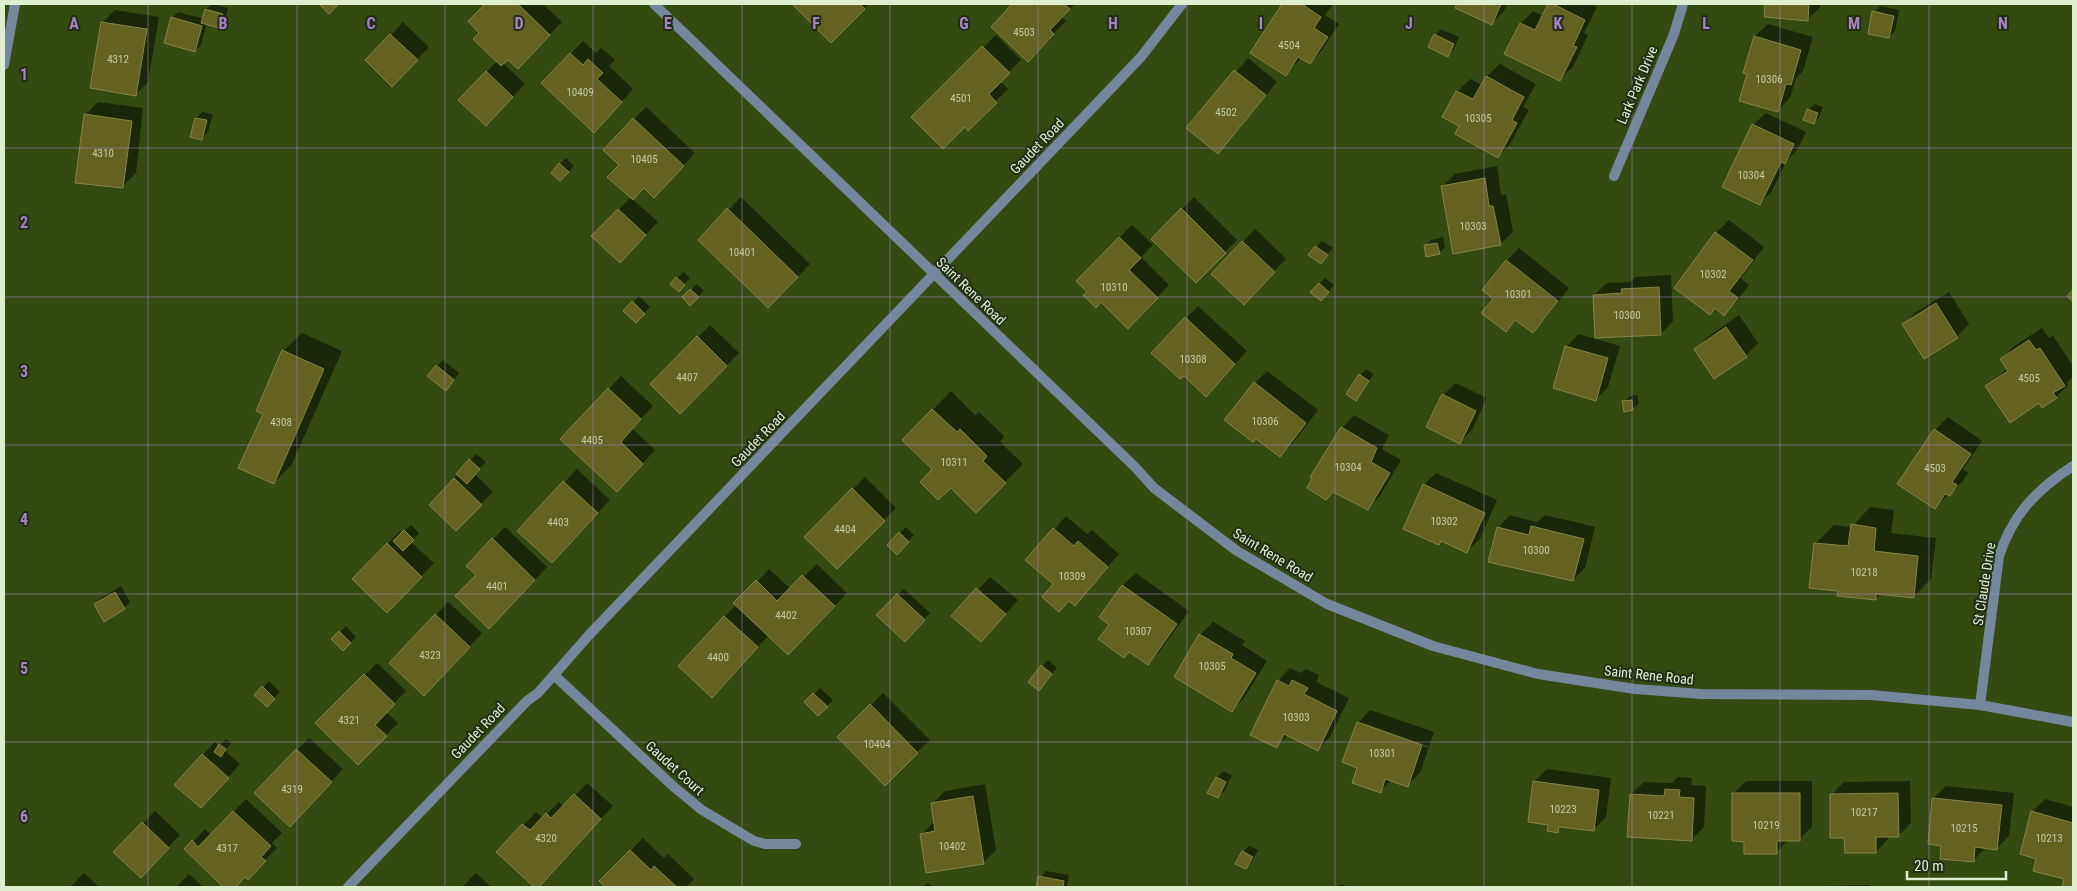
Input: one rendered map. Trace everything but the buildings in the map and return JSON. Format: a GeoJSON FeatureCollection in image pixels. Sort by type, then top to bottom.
{"type":"FeatureCollection","features":[{"type":"Feature","properties":{"kind":"street"},"geometry":{"type":"LineString","coordinates":[[4,65],[15,4]]}},
{"type":"Feature","properties":{"kind":"street","name":"Saint Rene Road"},"geometry":{"type":"LineString","coordinates":[[654,4],[1135,467],[1154,488],[1238,552],[1327,604],[1433,646],[1538,674],[1616,686],[1701,694],[1872,695],[1980,705],[2073,722]]}},
{"type":"Feature","properties":{"kind":"street","name":"Gaudet Road"},"geometry":{"type":"LineString","coordinates":[[348,887],[527,701],[538,693],[589,635],[1141,57],[1182,4]]}},
{"type":"Feature","properties":{"kind":"street","name":"Lark Park Drive"},"geometry":{"type":"LineString","coordinates":[[1614,176],[1674,34],[1683,4]]}},
{"type":"Feature","properties":{"kind":"street","name":"St Claude Drive"},"geometry":{"type":"LineString","coordinates":[[1980,705],[1999,556],[2005,539],[2025,505],[2039,490],[2073,466]]}},
{"type":"Feature","properties":{"kind":"street","name":"Gaudet Court"},"geometry":{"type":"LineString","coordinates":[[554,675],[674,787],[702,810],[754,840],[765,844],[796,844]]}}]}
